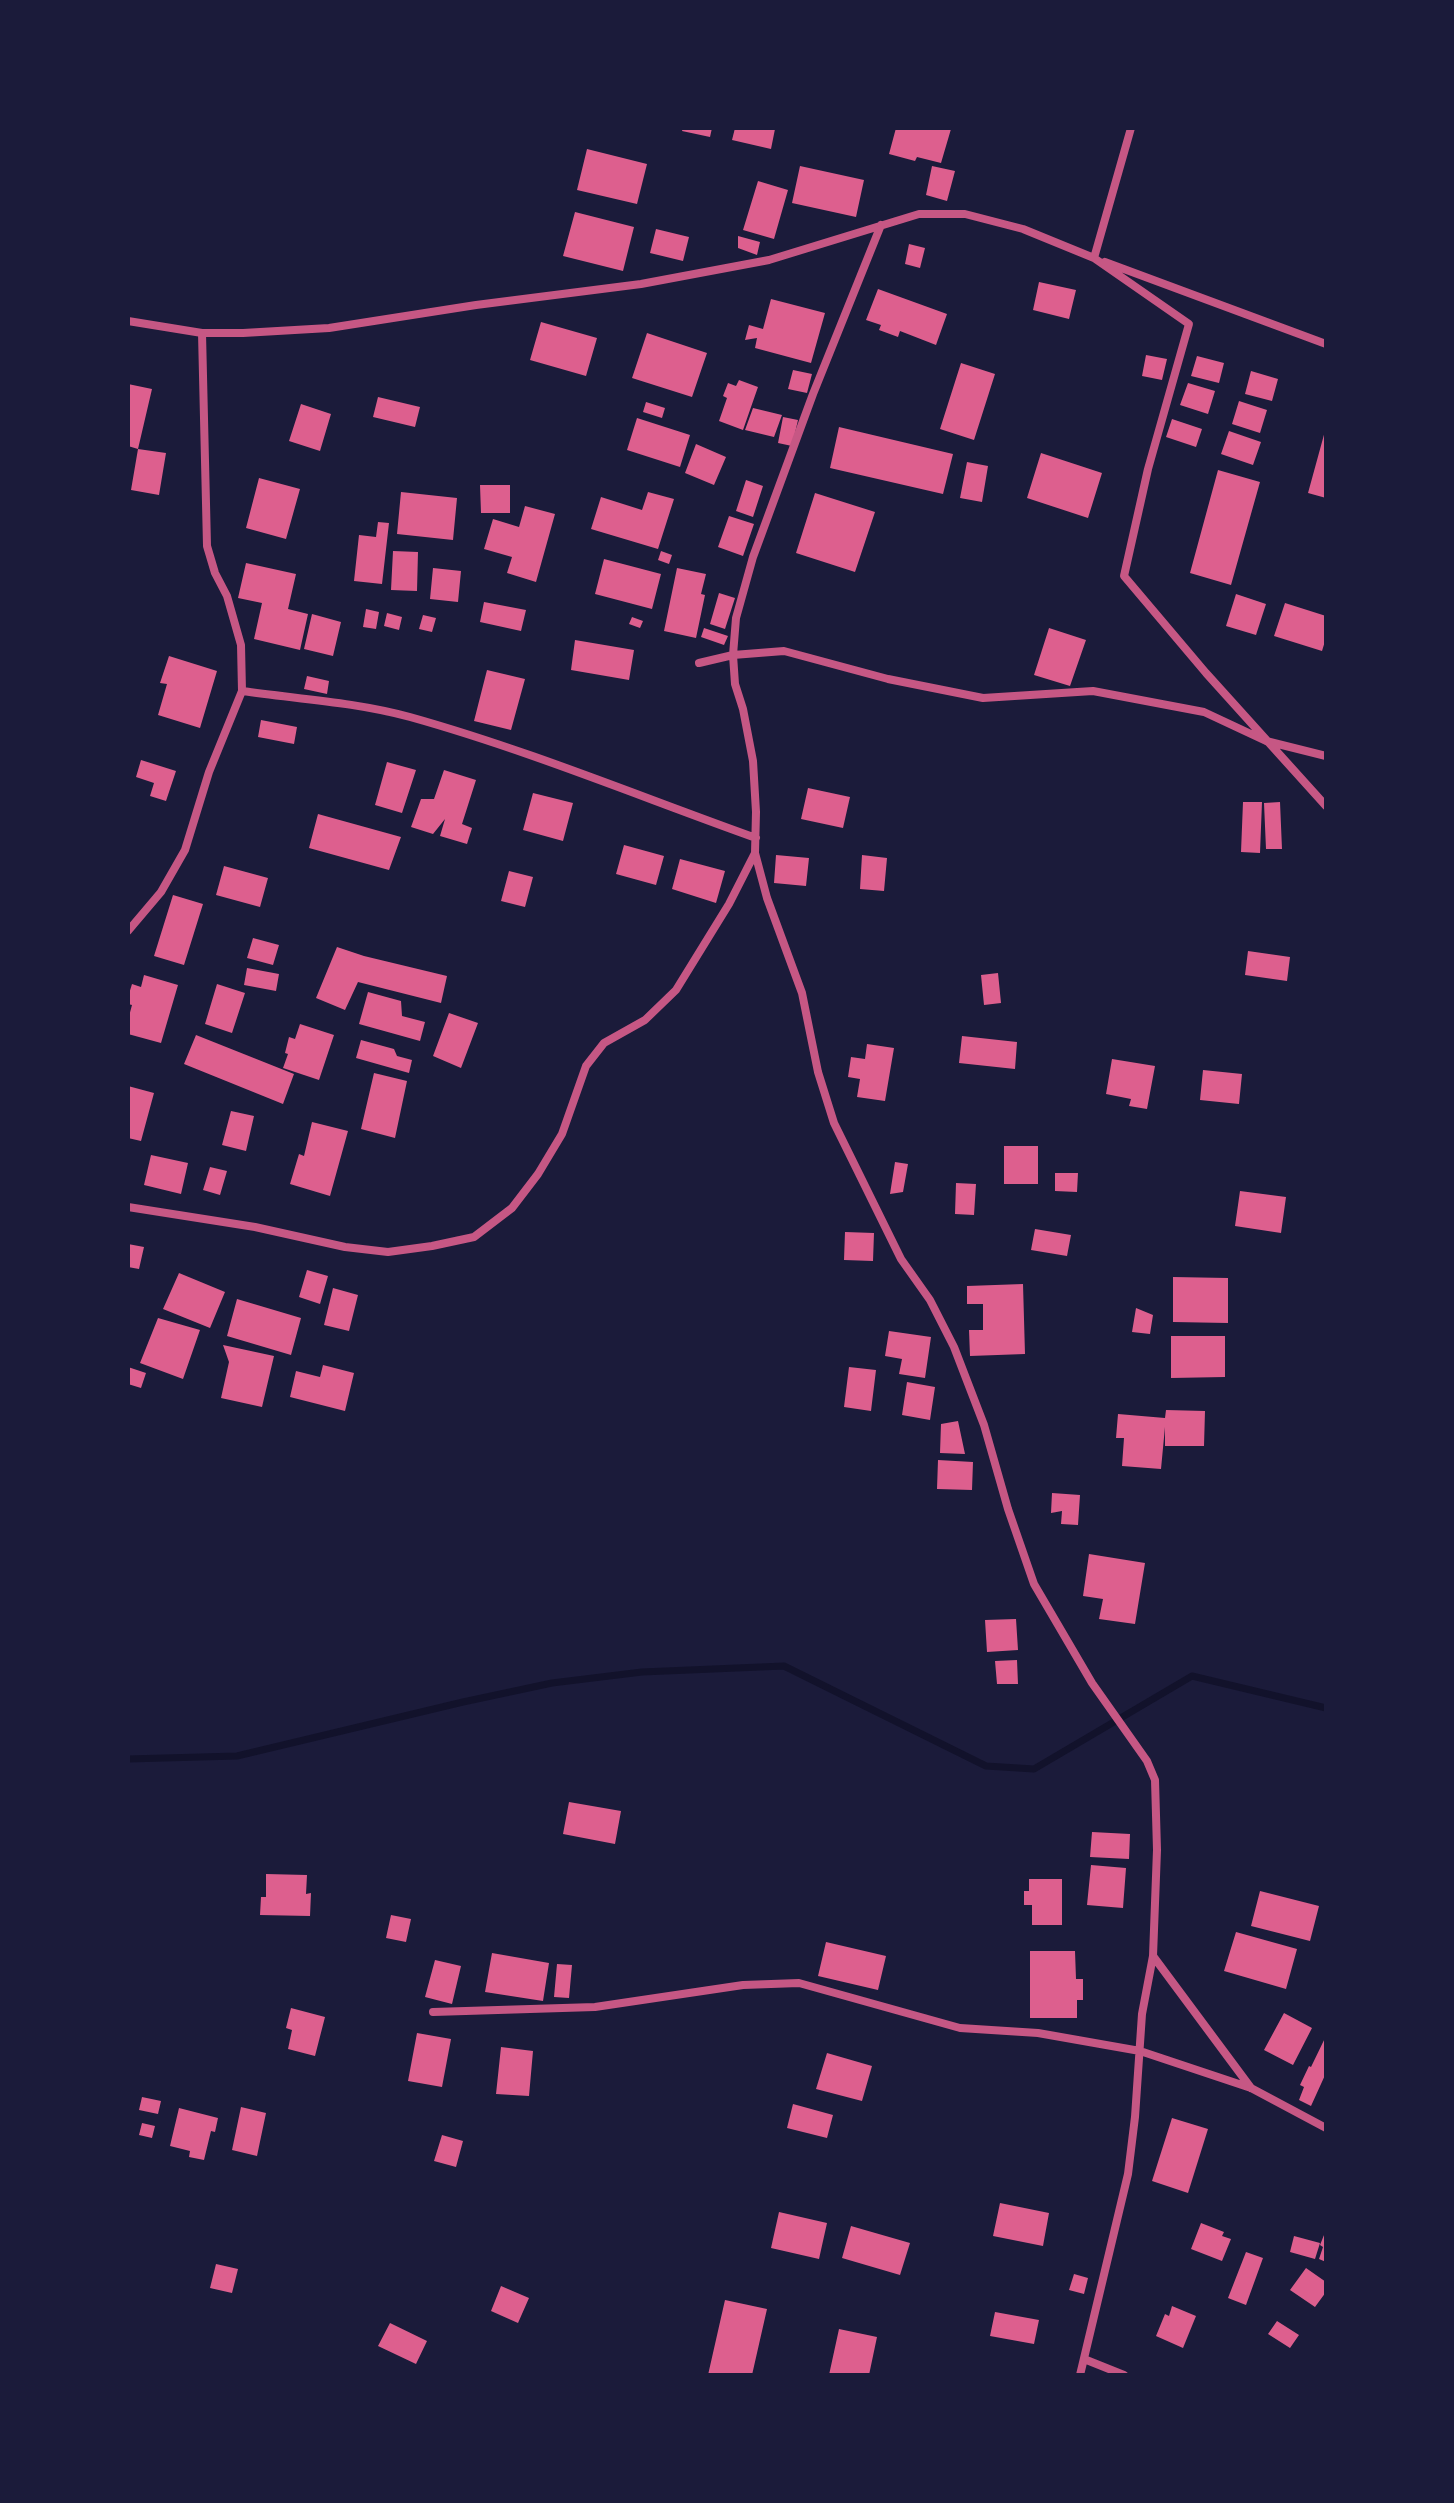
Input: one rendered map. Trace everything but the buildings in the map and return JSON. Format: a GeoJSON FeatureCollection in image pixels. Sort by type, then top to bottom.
{"type":"FeatureCollection","features":[{"type":"Feature","properties":{"kind":"street"},"geometry":{"type":"LineString","coordinates":[[1094,258],[1131,128]]}},
{"type":"Feature","properties":{"kind":"street"},"geometry":{"type":"LineString","coordinates":[[128,321],[202,333],[329,328],[641,284],[769,260],[919,214],[965,214],[1023,229],[1326,344]]}},
{"type":"Feature","properties":{"kind":"street"},"geometry":{"type":"LineString","coordinates":[[881,225],[813,394],[753,557],[736,618],[733,655],[735,684],[753,761],[755,853],[767,898],[802,993],[818,1072],[834,1123],[901,1259],[930,1300],[954,1347],[984,1425],[1034,1584],[1092,1683],[1147,1761],[1155,1780],[1153,1956],[1142,2014],[1128,2174],[1080,2375]]}},
{"type":"Feature","properties":{"kind":"street"},"geometry":{"type":"LineString","coordinates":[[1094,258],[1189,324],[1148,469],[1124,576],[1326,806]]}},
{"type":"Feature","properties":{"kind":"street"},"geometry":{"type":"LineString","coordinates":[[128,931],[161,892],[185,850],[209,772],[242,691],[241,645],[227,596],[215,573],[207,546],[202,333]]}},
{"type":"Feature","properties":{"kind":"street"},"geometry":{"type":"LineString","coordinates":[[699,663],[733,655],[784,651],[888,679],[983,698],[1093,691],[1204,712],[1266,741],[1326,756]]}},
{"type":"Feature","properties":{"kind":"street"},"geometry":{"type":"LineString","coordinates":[[242,691],[331,701],[408,716],[522,752],[756,838]]}},
{"type":"Feature","properties":{"kind":"street"},"geometry":{"type":"LineString","coordinates":[[128,1207],[255,1227],[345,1247],[388,1252],[474,1237],[512,1208],[538,1174],[562,1134],[586,1066],[604,1043],[645,1020],[676,990],[729,904],[755,853]]}},
{"type":"Feature","properties":{"kind":"street"},"geometry":{"type":"LineString","coordinates":[[1153,1956],[1251,2088]]}},
{"type":"Feature","properties":{"kind":"street"},"geometry":{"type":"LineString","coordinates":[[433,2012],[595,2007],[743,1985],[799,1983],[960,2028],[1038,2033],[1140,2051],[1251,2088],[1325,2125]]}},
{"type":"Feature","properties":{"kind":"street"},"geometry":{"type":"LineString","coordinates":[[1084,2359],[1124,2375]]}},
{"type":"Feature","properties":{"kind":"waterway"},"geometry":{"type":"LineString","coordinates":[[128,1759],[237,1756],[552,1683],[642,1672],[784,1666],[986,1766],[1034,1769],[1192,1676],[1326,1708]]}}]}
